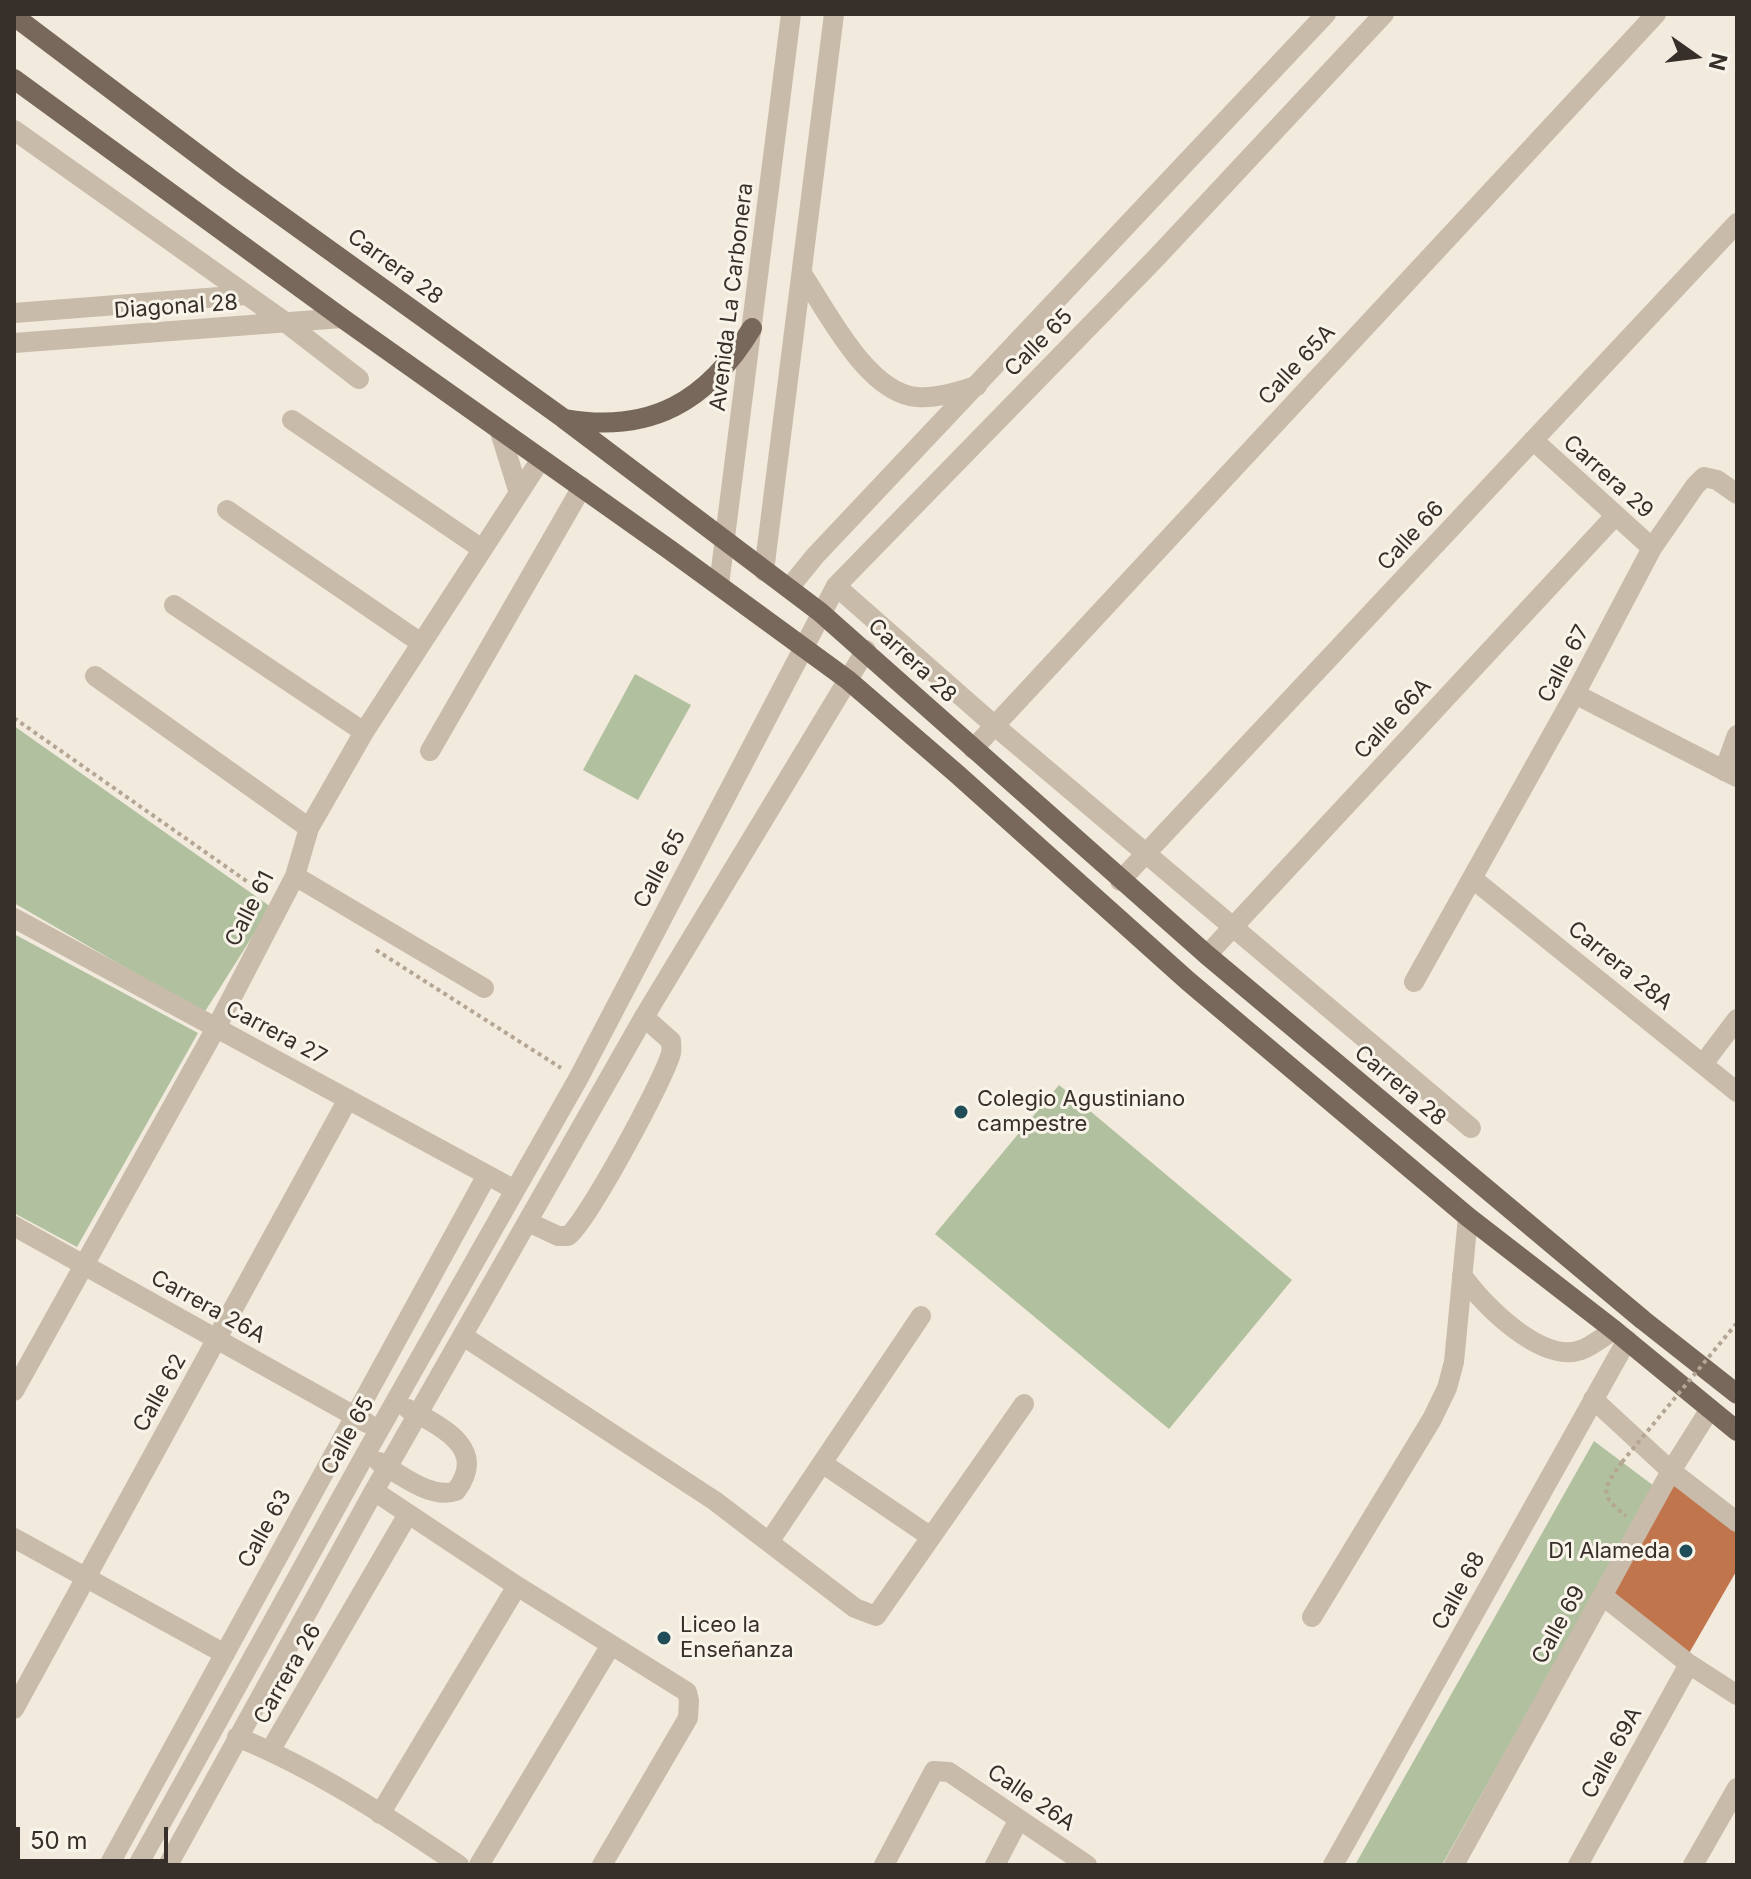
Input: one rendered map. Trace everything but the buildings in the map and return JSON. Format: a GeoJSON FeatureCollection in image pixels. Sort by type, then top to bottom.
{"type":"FeatureCollection","features":[{"type":"Feature","properties":{"kind":"main road","name":"Carrera 28"},"geometry":{"type":"LineString","coordinates":[[24,18],[229,178],[563,418],[820,612],[866,650],[1120,881],[1643,1320],[1737,1394]]}},
{"type":"Feature","properties":{"kind":"main road"},"geometry":{"type":"LineString","coordinates":[[14,79],[848,680],[1188,981],[1468,1217],[1737,1431]]}},
{"type":"Feature","properties":{"kind":"main road"},"geometry":{"type":"LineString","coordinates":[[563,418],[587,423],[612,423],[637,419],[673,407],[705,387],[723,370],[752,328]]}},
{"type":"Feature","properties":{"kind":"street","name":"Avenida La Carbonera"},"geometry":{"type":"LineString","coordinates":[[719,585],[791,14]]}},
{"type":"Feature","properties":{"kind":"street"},"geometry":{"type":"LineString","coordinates":[[764,571],[834,14]]}},
{"type":"Feature","properties":{"kind":"street","name":"Calle 65"},"geometry":{"type":"LineString","coordinates":[[789,588],[815,556],[1326,14]]}},
{"type":"Feature","properties":{"kind":"street","name":"Calle 65"},"geometry":{"type":"LineString","coordinates":[[138,1865],[578,1079],[836,586],[1156,258],[1384,14]]}},
{"type":"Feature","properties":{"kind":"street","name":"Calle 65A"},"geometry":{"type":"LineString","coordinates":[[973,749],[1656,14]]}},
{"type":"Feature","properties":{"kind":"street"},"geometry":{"type":"LineString","coordinates":[[14,130],[285,322],[359,379]]}},
{"type":"Feature","properties":{"kind":"street","name":"Calle 66"},"geometry":{"type":"LineString","coordinates":[[1120,881],[1737,223]]}},
{"type":"Feature","properties":{"kind":"street"},"geometry":{"type":"LineString","coordinates":[[802,274],[862,363],[895,392],[916,397],[939,396],[977,386]]}},
{"type":"Feature","properties":{"kind":"street","name":"Diagonal 28"},"geometry":{"type":"LineString","coordinates":[[14,313],[245,295]]}},
{"type":"Feature","properties":{"kind":"street","name":"Diagonal 28"},"geometry":{"type":"LineString","coordinates":[[14,339],[342,318]]}},
{"type":"Feature","properties":{"kind":"street"},"geometry":{"type":"LineString","coordinates":[[14,339],[14,365]]}},
{"type":"Feature","properties":{"kind":"street"},"geometry":{"type":"LineString","coordinates":[[292,420],[482,549]]}},
{"type":"Feature","properties":{"kind":"street"},"geometry":{"type":"LineString","coordinates":[[500,432],[519,493]]}},
{"type":"Feature","properties":{"kind":"street","name":"Carrera 29"},"geometry":{"type":"LineString","coordinates":[[1533,440],[1652,548]]}},
{"type":"Feature","properties":{"kind":"street","name":"Calle 61"},"geometry":{"type":"LineString","coordinates":[[14,1391],[216,1028],[287,891],[309,828],[364,732],[541,459]]}},
{"type":"Feature","properties":{"kind":"street","name":"Calle 67"},"geometry":{"type":"LineString","coordinates":[[1414,982],[1575,694],[1652,548],[1704,477],[1717,480],[1737,494]]}},
{"type":"Feature","properties":{"kind":"street"},"geometry":{"type":"LineString","coordinates":[[430,751],[582,487]]}},
{"type":"Feature","properties":{"kind":"street"},"geometry":{"type":"LineString","coordinates":[[227,510],[421,643]]}},
{"type":"Feature","properties":{"kind":"street","name":"Calle 66A"},"geometry":{"type":"LineString","coordinates":[[1207,955],[1615,516]]}},
{"type":"Feature","properties":{"kind":"street"},"geometry":{"type":"LineString","coordinates":[[836,586],[995,726],[1471,1128]]}},
{"type":"Feature","properties":{"kind":"street"},"geometry":{"type":"LineString","coordinates":[[174,605],[364,732]]}},
{"type":"Feature","properties":{"kind":"street"},"geometry":{"type":"LineString","coordinates":[[168,1865],[374,1491],[644,1017],[866,650]]}},
{"type":"Feature","properties":{"kind":"street"},"geometry":{"type":"LineString","coordinates":[[95,676],[309,828]]}},
{"type":"Feature","properties":{"kind":"street"},"geometry":{"type":"LineString","coordinates":[[1575,694],[1731,774],[1737,735]]}},
{"type":"Feature","properties":{"kind":"street","name":"Carrera 28A"},"geometry":{"type":"LineString","coordinates":[[1473,879],[1737,1092]]}},
{"type":"Feature","properties":{"kind":"street"},"geometry":{"type":"LineString","coordinates":[[287,891],[484,988]]}},
{"type":"Feature","properties":{"kind":"street","name":"Carrera 27"},"geometry":{"type":"LineString","coordinates":[[14,918],[515,1190]]}},
{"type":"Feature","properties":{"kind":"street"},"geometry":{"type":"LineString","coordinates":[[528,1222],[558,1236],[568,1236],[576,1230],[592,1205],[649,1100],[671,1052],[671,1041],[644,1017]]}},
{"type":"Feature","properties":{"kind":"street"},"geometry":{"type":"LineString","coordinates":[[1703,1064],[1737,1019]]}},
{"type":"Feature","properties":{"kind":"street","name":"Calle 62"},"geometry":{"type":"LineString","coordinates":[[14,1709],[348,1099]]}},
{"type":"Feature","properties":{"kind":"street","name":"Calle 63"},"geometry":{"type":"LineString","coordinates":[[109,1865],[487,1175]]}},
{"type":"Feature","properties":{"kind":"street"},"geometry":{"type":"LineString","coordinates":[[1312,1617],[1432,1419],[1447,1388],[1454,1362],[1468,1217]]}},
{"type":"Feature","properties":{"kind":"street","name":"Carrera 26A"},"geometry":{"type":"LineString","coordinates":[[14,1226],[379,1430]]}},
{"type":"Feature","properties":{"kind":"street"},"geometry":{"type":"LineString","coordinates":[[1462,1275],[1500,1319],[1526,1337],[1554,1349],[1579,1351],[1620,1335]]}},
{"type":"Feature","properties":{"kind":"street"},"geometry":{"type":"LineString","coordinates":[[769,1542],[921,1316]]}},
{"type":"Feature","properties":{"kind":"street","name":"Calle 68"},"geometry":{"type":"LineString","coordinates":[[1333,1865],[1593,1399],[1620,1335]]}},
{"type":"Feature","properties":{"kind":"street"},"geometry":{"type":"LineString","coordinates":[[463,1336],[715,1501],[855,1608],[876,1616],[1024,1404]]}},
{"type":"Feature","properties":{"kind":"street"},"geometry":{"type":"LineString","coordinates":[[1593,1399],[1671,1471],[1737,1522]]}},
{"type":"Feature","properties":{"kind":"street"},"geometry":{"type":"LineString","coordinates":[[365,1455],[424,1487],[443,1493],[456,1491],[461,1484],[468,1458],[464,1447],[438,1426],[395,1402]]}},
{"type":"Feature","properties":{"kind":"street","name":"Calle 69"},"geometry":{"type":"LineString","coordinates":[[1454,1865],[1671,1471],[1710,1409]]}},
{"type":"Feature","properties":{"kind":"street"},"geometry":{"type":"LineString","coordinates":[[822,1463],[931,1537]]}},
{"type":"Feature","properties":{"kind":"street"},"geometry":{"type":"LineString","coordinates":[[374,1491],[517,1586],[687,1692],[688,1718],[602,1865]]}},
{"type":"Feature","properties":{"kind":"street","name":"Carrera 26"},"geometry":{"type":"LineString","coordinates":[[408,1514],[270,1751],[324,1779],[380,1814],[434,1858],[459,1865]]}},
{"type":"Feature","properties":{"kind":"street"},"geometry":{"type":"LineString","coordinates":[[14,1538],[225,1654]]}},
{"type":"Feature","properties":{"kind":"street"},"geometry":{"type":"LineString","coordinates":[[380,1814],[517,1586]]}},
{"type":"Feature","properties":{"kind":"street"},"geometry":{"type":"LineString","coordinates":[[1603,1596],[1689,1664],[1737,1695]]}},
{"type":"Feature","properties":{"kind":"street"},"geometry":{"type":"LineString","coordinates":[[479,1865],[611,1645]]}},
{"type":"Feature","properties":{"kind":"street","name":"Calle 69A"},"geometry":{"type":"LineString","coordinates":[[1578,1865],[1689,1664]]}},
{"type":"Feature","properties":{"kind":"street"},"geometry":{"type":"LineString","coordinates":[[237,1737],[270,1751]]}},
{"type":"Feature","properties":{"kind":"street","name":"Calle 26A"},"geometry":{"type":"LineString","coordinates":[[884,1865],[934,1771],[949,1772],[1087,1865]]}},
{"type":"Feature","properties":{"kind":"street"},"geometry":{"type":"LineString","coordinates":[[1693,1865],[1737,1788]]}},
{"type":"Feature","properties":{"kind":"street"},"geometry":{"type":"LineString","coordinates":[[995,1865],[1019,1819]]}},
{"type":"Feature","properties":{"kind":"path"},"geometry":{"type":"LineString","coordinates":[[14,718],[287,891]]}},
{"type":"Feature","properties":{"kind":"path"},"geometry":{"type":"LineString","coordinates":[[365,943],[578,1079]]}},
{"type":"Feature","properties":{"kind":"path"},"geometry":{"type":"LineString","coordinates":[[1640,1527],[1608,1502],[1606,1484],[1737,1324]]}},
{"type":"Feature","properties":{"kind":"green space"},"geometry":{"type":"Polygon","coordinates":[[[635,674],[691,705],[638,800],[583,770],[635,674]]]}},
{"type":"Feature","properties":{"kind":"green space"},"geometry":{"type":"Polygon","coordinates":[[[14,726],[271,907],[204,1013],[14,903],[14,726]]]}},
{"type":"Feature","properties":{"kind":"green space"},"geometry":{"type":"Polygon","coordinates":[[[14,934],[198,1033],[77,1247],[14,1213],[14,934]]]}},
{"type":"Feature","properties":{"kind":"green space"},"geometry":{"type":"Polygon","coordinates":[[[1059,1085],[1292,1280],[1169,1429],[935,1234],[1059,1085]]]}},
{"type":"Feature","properties":{"kind":"green space"},"geometry":{"type":"Polygon","coordinates":[[[1594,1441],[1654,1486],[1442,1865],[1355,1865],[1594,1441]]]}},
{"type":"Feature","properties":{"kind":"place","name":"Colegio Agustiniano campestre"},"geometry":{"type":"Point","coordinates":[961,1112]}},
{"type":"Feature","properties":{"kind":"place","name":"D1 Alameda"},"geometry":{"type":"Point","coordinates":[1686,1551]}},
{"type":"Feature","properties":{"kind":"place","name":"Liceo la Enseñanza"},"geometry":{"type":"Point","coordinates":[664,1638]}}]}
